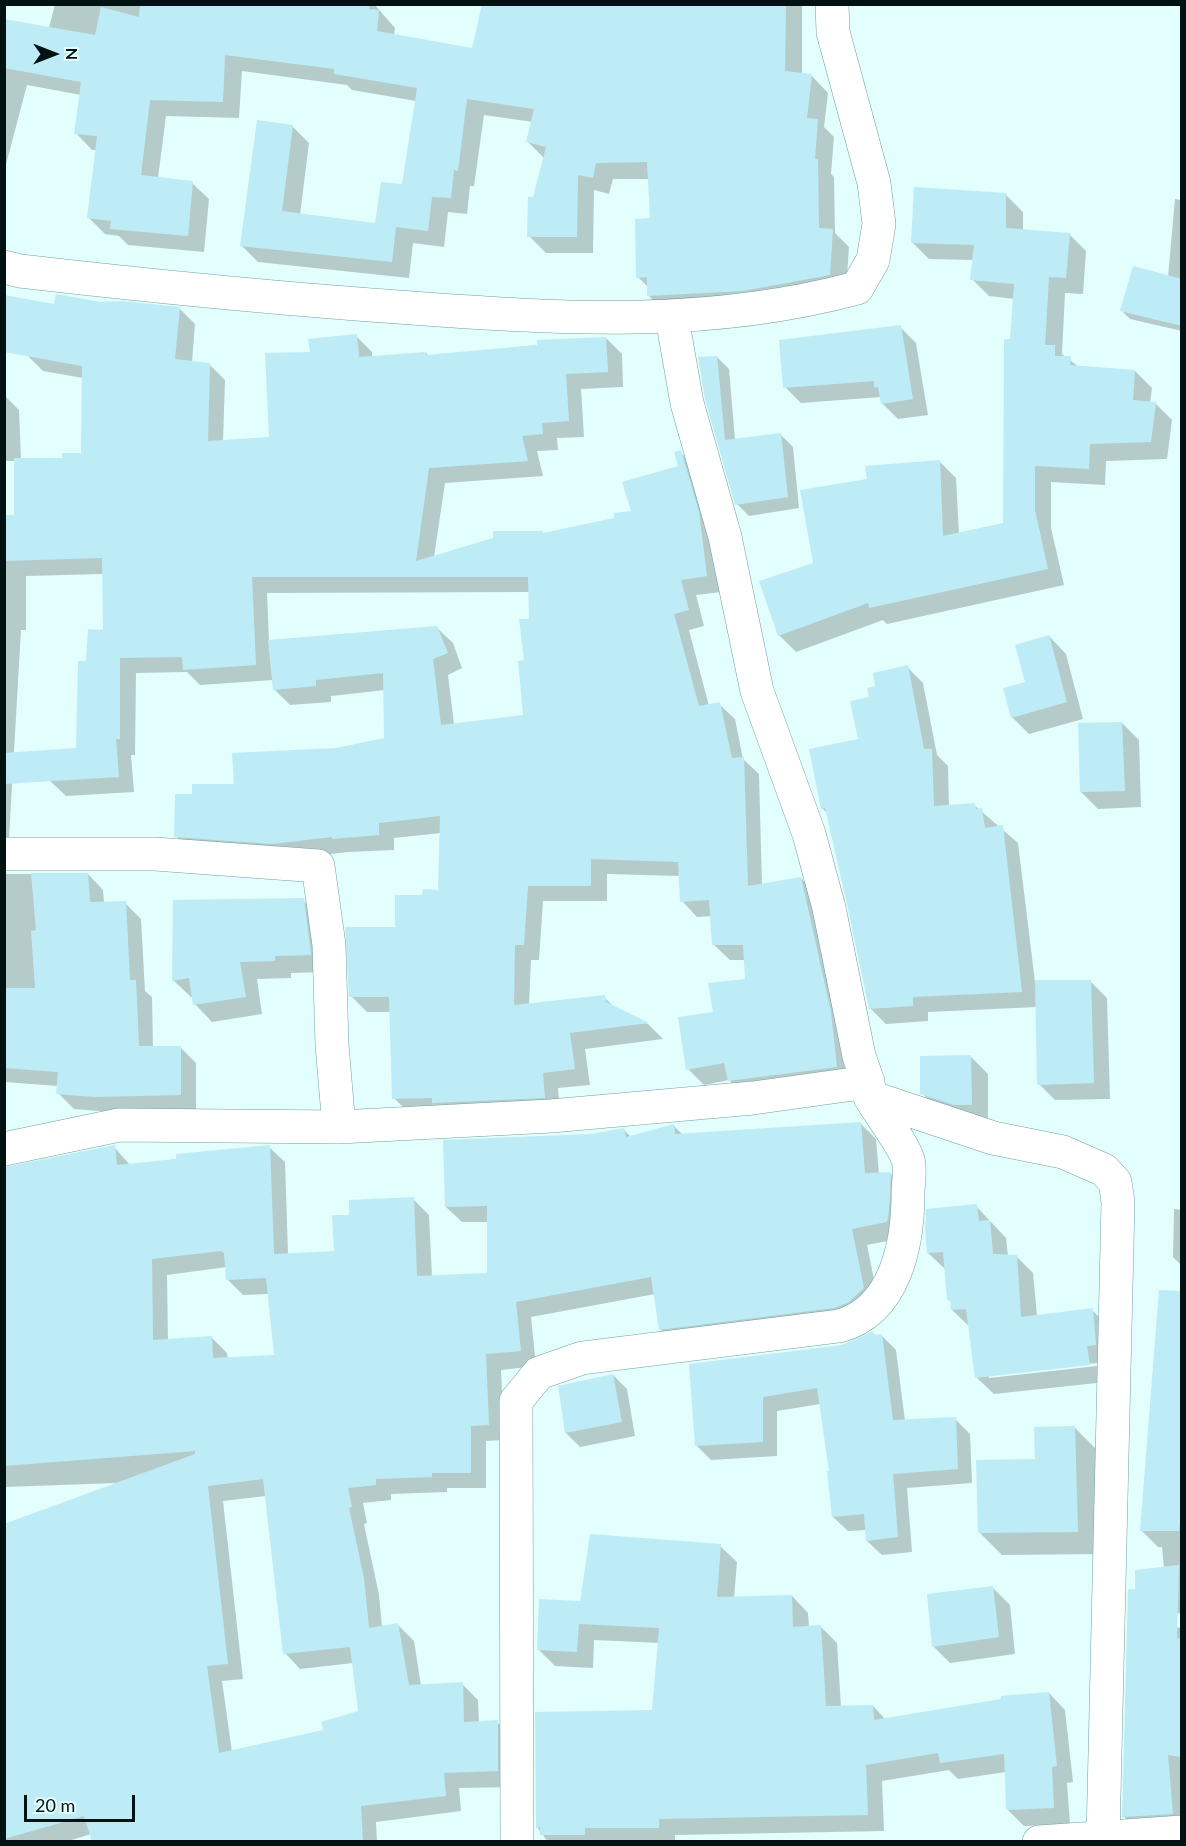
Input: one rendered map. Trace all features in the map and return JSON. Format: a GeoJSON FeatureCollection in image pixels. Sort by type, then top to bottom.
{"type":"FeatureCollection","features":[{"type":"Feature","properties":{"kind":"street"},"geometry":{"type":"LineString","coordinates":[[4,267],[20,271],[252,297],[530,317],[672,318],[808,301],[857,288],[873,260],[879,224],[874,183],[832,32],[832,4]]}},
{"type":"Feature","properties":{"kind":"street"},"geometry":{"type":"LineString","coordinates":[[517,1842],[516,1401],[539,1373],[582,1358],[839,1326],[854,1322],[867,1314],[894,1278],[908,1227],[908,1160],[869,1090],[859,1056],[829,908],[809,834],[757,691],[725,537],[687,403],[672,318]]}},
{"type":"Feature","properties":{"kind":"street"},"geometry":{"type":"LineString","coordinates":[[4,854],[155,854],[318,866],[329,945],[339,1126]]}},
{"type":"Feature","properties":{"kind":"street"},"geometry":{"type":"LineString","coordinates":[[4,1149],[119,1125],[339,1126],[551,1116],[869,1090],[993,1138],[1063,1152],[1104,1170],[1115,1182],[1118,1202],[1103,1838]]}},
{"type":"Feature","properties":{"kind":"street"},"geometry":{"type":"LineString","coordinates":[[1039,1842],[1182,1832]]}},
{"type":"Feature","properties":{"kind":"building"},"geometry":{"type":"Polygon","coordinates":[[[140,4],[370,4],[369,9],[379,10],[377,31],[472,48],[482,4],[786,4],[785,71],[812,74],[807,118],[818,119],[815,159],[818,159],[819,228],[833,229],[830,275],[743,291],[647,296],[647,277],[636,278],[635,219],[650,218],[647,162],[596,163],[593,178],[578,175],[577,237],[527,237],[528,197],[533,197],[546,147],[526,142],[534,109],[467,99],[458,171],[454,170],[451,198],[432,197],[428,231],[396,227],[392,262],[240,246],[257,120],[293,125],[282,211],[375,223],[381,182],[402,184],[417,88],[334,74],[334,69],[225,55],[223,102],[150,100],[141,175],[193,181],[188,236],[110,229],[111,221],[87,218],[97,136],[74,134],[81,82],[4,68],[4,19],[95,35],[101,7],[139,17],[140,4]]]}},
{"type":"Feature","properties":{"kind":"building"},"geometry":{"type":"Polygon","coordinates":[[[914,187],[1006,193],[1006,228],[1070,233],[1066,278],[1049,277],[1045,345],[1055,345],[1055,356],[1071,356],[1070,365],[1135,370],[1133,400],[1156,402],[1151,442],[1090,444],[1089,469],[1035,466],[1035,510],[1048,569],[869,608],[868,603],[778,636],[759,581],[813,563],[800,490],[867,479],[865,466],[940,460],[943,536],[1003,523],[1004,339],[1010,339],[1014,284],[970,280],[974,245],[911,243],[914,187]]]}},
{"type":"Feature","properties":{"kind":"building"},"geometry":{"type":"Polygon","coordinates":[[[1133,266],[1182,279],[1182,326],[1120,311],[1133,266]]]}},
{"type":"Feature","properties":{"kind":"building"},"geometry":{"type":"Polygon","coordinates":[[[56,294],[101,302],[122,301],[180,307],[175,359],[210,363],[208,441],[269,437],[265,353],[310,352],[308,339],[357,334],[359,357],[426,352],[426,355],[537,345],[537,340],[606,337],[608,372],[566,374],[569,421],[542,423],[543,434],[522,436],[528,461],[429,468],[416,561],[493,538],[493,531],[543,531],[543,533],[614,518],[614,513],[631,511],[622,482],[678,466],[674,452],[681,450],[699,512],[707,576],[681,580],[689,610],[674,614],[699,706],[720,702],[732,758],[744,757],[748,886],[801,877],[831,1012],[837,1067],[728,1081],[724,1063],[686,1070],[678,1017],[713,1012],[708,983],[745,979],[743,945],[712,945],[709,900],[680,902],[678,862],[591,859],[591,886],[528,886],[524,945],[515,945],[514,1005],[605,995],[606,1002],[649,1023],[570,1033],[575,1069],[543,1073],[545,1098],[432,1103],[432,1098],[392,1099],[389,997],[349,997],[345,927],[395,927],[395,895],[422,895],[423,889],[438,890],[440,816],[379,823],[379,835],[332,839],[332,837],[272,844],[174,837],[175,794],[192,794],[192,784],[234,784],[232,753],[336,748],[384,738],[383,673],[316,680],[316,686],[273,690],[268,640],[437,626],[448,653],[433,659],[441,725],[523,715],[518,661],[524,660],[519,619],[529,619],[528,577],[252,577],[256,665],[183,670],[182,657],[120,658],[120,739],[116,739],[119,777],[4,784],[4,753],[76,748],[78,661],[86,661],[88,629],[103,630],[102,558],[4,561],[4,515],[14,515],[14,458],[62,458],[62,453],[81,453],[82,366],[4,352],[4,295],[54,304],[56,294]]]}},
{"type":"Feature","properties":{"kind":"building"},"geometry":{"type":"Polygon","coordinates":[[[901,325],[913,399],[881,404],[878,387],[874,388],[874,381],[783,388],[779,340],[901,325]]]}},
{"type":"Feature","properties":{"kind":"building"},"geometry":{"type":"Polygon","coordinates":[[[717,356],[725,440],[781,433],[788,497],[735,505],[705,399],[698,357],[717,356]]]}},
{"type":"Feature","properties":{"kind":"building"},"geometry":{"type":"Polygon","coordinates":[[[1049,635],[1067,702],[1011,718],[1003,688],[1025,682],[1015,645],[1049,635]]]}},
{"type":"Feature","properties":{"kind":"building"},"geometry":{"type":"Polygon","coordinates":[[[908,665],[924,749],[932,749],[934,806],[975,803],[976,809],[982,808],[985,828],[1003,825],[1022,992],[913,997],[913,1006],[869,1009],[825,808],[821,809],[809,749],[858,739],[850,701],[869,697],[867,688],[875,686],[873,673],[908,665]]]}},
{"type":"Feature","properties":{"kind":"building"},"geometry":{"type":"Polygon","coordinates":[[[1122,722],[1125,791],[1080,792],[1078,723],[1122,722]]]}},
{"type":"Feature","properties":{"kind":"building"},"geometry":{"type":"Polygon","coordinates":[[[31,873],[88,873],[90,902],[126,901],[130,980],[136,980],[139,1046],[181,1046],[181,1095],[95,1097],[56,1094],[58,1072],[4,1068],[4,988],[35,988],[31,931],[36,930],[31,873]]]}},
{"type":"Feature","properties":{"kind":"building"},"geometry":{"type":"Polygon","coordinates":[[[304,898],[311,955],[275,956],[275,961],[240,962],[246,997],[193,1005],[189,978],[172,981],[173,900],[304,898]]]}},
{"type":"Feature","properties":{"kind":"building"},"geometry":{"type":"Polygon","coordinates":[[[1035,980],[1091,980],[1094,1083],[1037,1085],[1035,980]]]}},
{"type":"Feature","properties":{"kind":"building"},"geometry":{"type":"Polygon","coordinates":[[[971,1055],[972,1105],[954,1105],[920,1094],[920,1056],[971,1055]]]}},
{"type":"Feature","properties":{"kind":"building"},"geometry":{"type":"Polygon","coordinates":[[[861,1122],[865,1173],[891,1172],[887,1222],[852,1229],[864,1288],[849,1302],[834,1308],[659,1330],[651,1277],[516,1302],[521,1351],[486,1354],[489,1425],[471,1426],[471,1473],[432,1473],[432,1477],[376,1479],[376,1485],[348,1488],[352,1507],[349,1508],[364,1578],[369,1628],[398,1623],[409,1685],[463,1682],[464,1722],[498,1720],[498,1771],[444,1773],[446,1796],[361,1806],[363,1842],[92,1842],[84,1816],[4,1839],[4,1524],[195,1454],[195,1451],[4,1466],[4,1167],[115,1145],[117,1165],[176,1159],[176,1154],[270,1145],[274,1254],[334,1251],[332,1215],[349,1215],[349,1200],[414,1197],[417,1276],[487,1273],[487,1206],[445,1207],[443,1140],[591,1134],[624,1128],[626,1137],[674,1124],[675,1134],[861,1122]],[[221,1251],[152,1259],[153,1340],[212,1336],[213,1358],[274,1355],[266,1278],[226,1280],[224,1253],[221,1251]],[[263,1479],[208,1486],[228,1664],[207,1666],[219,1753],[323,1730],[321,1722],[358,1711],[350,1647],[283,1654],[263,1479]]]}},
{"type":"Feature","properties":{"kind":"building"},"geometry":{"type":"Polygon","coordinates":[[[977,1204],[979,1221],[990,1220],[993,1254],[1017,1255],[1021,1317],[1093,1308],[1096,1345],[1087,1346],[1090,1365],[975,1378],[966,1309],[951,1310],[950,1300],[947,1300],[943,1252],[927,1253],[925,1228],[926,1209],[977,1204]]]}},
{"type":"Feature","properties":{"kind":"building"},"geometry":{"type":"Polygon","coordinates":[[[1159,1290],[1182,1291],[1182,1502],[1179,1531],[1140,1531],[1159,1290]]]}},
{"type":"Feature","properties":{"kind":"building"},"geometry":{"type":"Polygon","coordinates":[[[873,1331],[874,1335],[882,1334],[893,1420],[956,1417],[958,1469],[893,1474],[898,1537],[866,1541],[864,1514],[832,1517],[827,1471],[829,1471],[817,1388],[763,1397],[763,1442],[695,1446],[689,1364],[842,1345],[873,1331]]]}},
{"type":"Feature","properties":{"kind":"building"},"geometry":{"type":"Polygon","coordinates":[[[613,1374],[622,1422],[565,1433],[558,1386],[613,1374]]]}},
{"type":"Feature","properties":{"kind":"building"},"geometry":{"type":"Polygon","coordinates":[[[1075,1426],[1078,1532],[978,1533],[976,1460],[1035,1459],[1034,1427],[1075,1426]]]}},
{"type":"Feature","properties":{"kind":"building"},"geometry":{"type":"Polygon","coordinates":[[[590,1534],[721,1544],[717,1597],[792,1595],[793,1627],[821,1625],[826,1706],[873,1705],[874,1720],[1001,1699],[1001,1696],[1049,1692],[1057,1766],[1052,1767],[1054,1808],[1006,1810],[1004,1754],[940,1763],[938,1753],[866,1765],[868,1815],[659,1819],[659,1828],[585,1828],[585,1835],[540,1835],[540,1827],[536,1828],[535,1712],[652,1710],[659,1628],[579,1624],[577,1652],[537,1650],[539,1599],[580,1601],[579,1609],[590,1534]]]}},
{"type":"Feature","properties":{"kind":"building"},"geometry":{"type":"Polygon","coordinates":[[[1179,1565],[1177,1638],[1182,1639],[1182,1757],[1168,1755],[1173,1814],[1122,1817],[1128,1589],[1135,1589],[1135,1570],[1179,1565]]]}},
{"type":"Feature","properties":{"kind":"building"},"geometry":{"type":"Polygon","coordinates":[[[993,1586],[999,1637],[932,1647],[927,1594],[993,1586]]]}}]}
